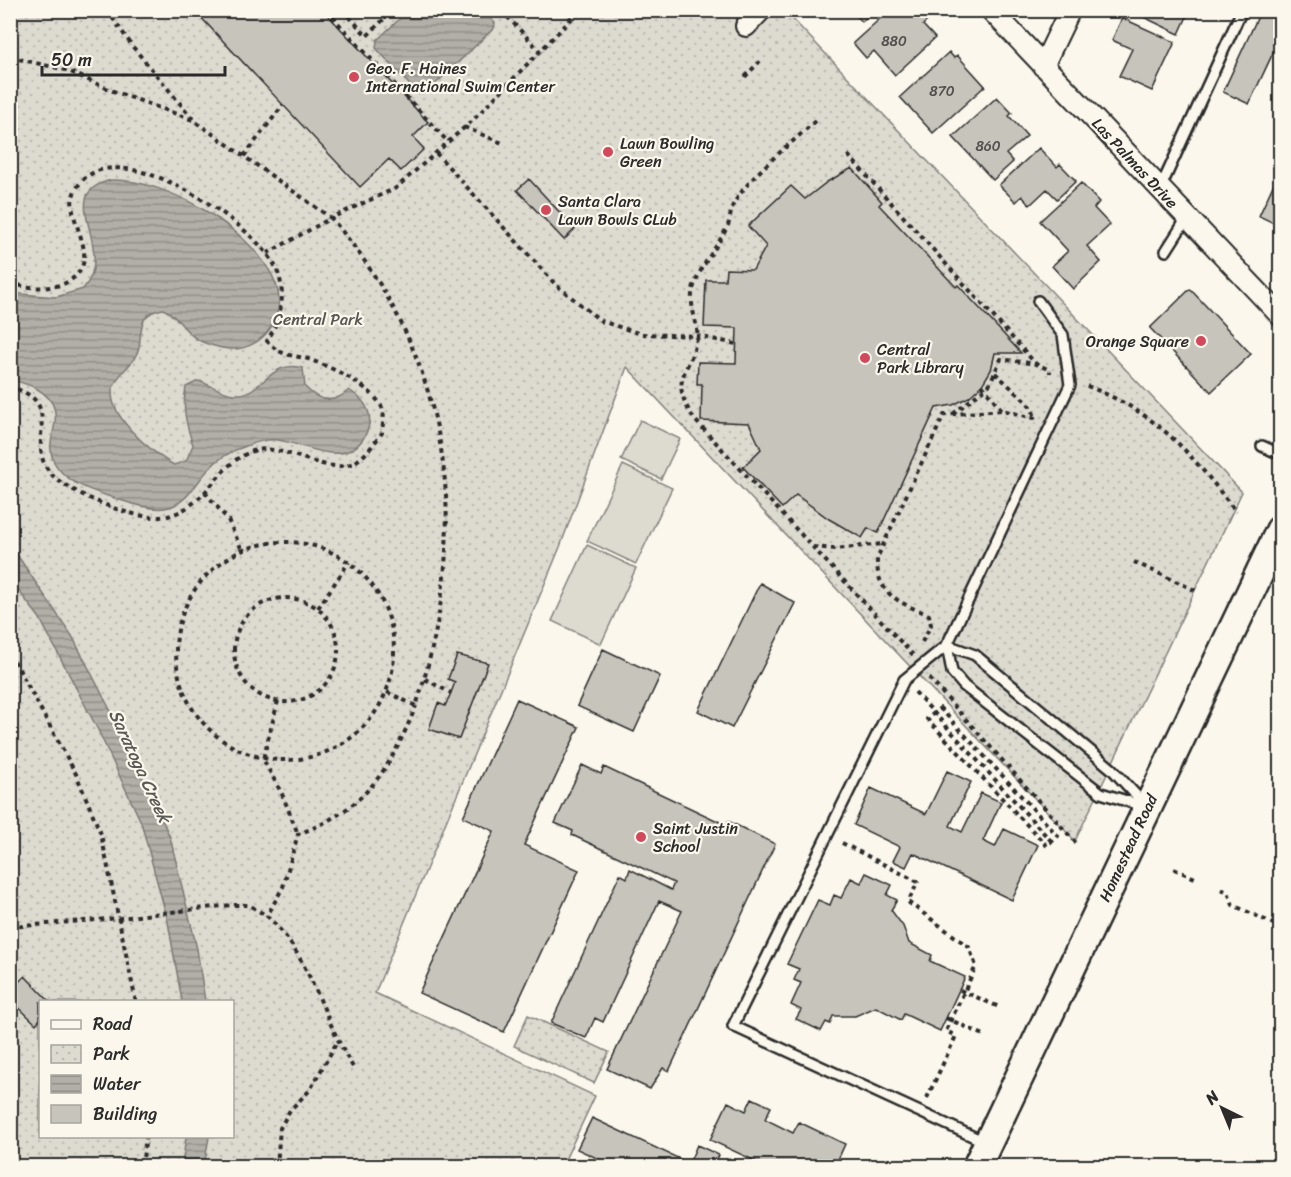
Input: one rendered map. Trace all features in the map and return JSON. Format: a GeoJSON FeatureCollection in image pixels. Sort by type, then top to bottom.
{"type":"FeatureCollection","features":[{"type":"Feature","properties":{"kind":"main road","name":"Homestead Road"},"geometry":{"type":"LineString","coordinates":[[982,1155],[1281,531]]}},
{"type":"Feature","properties":{"kind":"street"},"geometry":{"type":"LineString","coordinates":[[747,26],[761,10]]}},
{"type":"Feature","properties":{"kind":"street","name":"Las Palmas Drive"},"geometry":{"type":"LineString","coordinates":[[991,10],[1281,315]]}},
{"type":"Feature","properties":{"kind":"street"},"geometry":{"type":"LineString","coordinates":[[1043,66],[1070,10]]}},
{"type":"Feature","properties":{"kind":"lane"},"geometry":{"type":"LineString","coordinates":[[1160,189],[1242,10]]}},
{"type":"Feature","properties":{"kind":"lane"},"geometry":{"type":"LineString","coordinates":[[1166,251],[1187,218]]}},
{"type":"Feature","properties":{"kind":"lane"},"geometry":{"type":"LineString","coordinates":[[982,1155],[921,1113],[733,1026],[904,680],[947,645],[1070,385],[1063,335],[1038,301]]}},
{"type":"Feature","properties":{"kind":"lane"},"geometry":{"type":"LineString","coordinates":[[1262,446],[1281,454]]}},
{"type":"Feature","properties":{"kind":"lane"},"geometry":{"type":"LineString","coordinates":[[947,645],[952,672],[964,686],[1101,794],[1147,808]]}},
{"type":"Feature","properties":{"kind":"lane"},"geometry":{"type":"LineString","coordinates":[[947,645],[975,655],[1112,769],[1147,808]]}},
{"type":"Feature","properties":{"kind":"path"},"geometry":{"type":"LineString","coordinates":[[107,10],[133,47],[194,120],[331,218],[375,274],[398,314],[434,409],[445,463],[446,540],[435,634],[425,679],[401,743],[381,777],[353,805],[327,823],[298,834]]}},
{"type":"Feature","properties":{"kind":"path"},"geometry":{"type":"LineString","coordinates":[[326,10],[448,142]]}},
{"type":"Feature","properties":{"kind":"path"},"geometry":{"type":"LineString","coordinates":[[343,10],[367,36],[393,10]]}},
{"type":"Feature","properties":{"kind":"path"},"geometry":{"type":"LineString","coordinates":[[501,10],[539,50]]}},
{"type":"Feature","properties":{"kind":"path"},"geometry":{"type":"LineString","coordinates":[[563,10],[571,19]]}},
{"type":"Feature","properties":{"kind":"path"},"geometry":{"type":"LineString","coordinates":[[268,253],[331,218],[396,188],[464,127],[580,10]]}},
{"type":"Feature","properties":{"kind":"path"},"geometry":{"type":"LineString","coordinates":[[10,57],[66,70],[113,91],[194,120]]}},
{"type":"Feature","properties":{"kind":"path"},"geometry":{"type":"LineString","coordinates":[[745,76],[760,61]]}},
{"type":"Feature","properties":{"kind":"path"},"geometry":{"type":"LineString","coordinates":[[244,156],[283,105]]}},
{"type":"Feature","properties":{"kind":"path"},"geometry":{"type":"LineString","coordinates":[[815,121],[748,184],[732,205],[728,225],[711,250],[693,290],[692,312],[698,336],[682,377],[680,398],[694,420],[923,665],[930,681],[1077,844]]}},
{"type":"Feature","properties":{"kind":"path"},"geometry":{"type":"LineString","coordinates":[[464,127],[502,143]]}},
{"type":"Feature","properties":{"kind":"path"},"geometry":{"type":"LineString","coordinates":[[436,153],[556,285],[601,321],[641,334],[698,336],[736,344]]}},
{"type":"Feature","properties":{"kind":"path"},"geometry":{"type":"LineString","coordinates":[[848,155],[1036,364]]}},
{"type":"Feature","properties":{"kind":"path"},"geometry":{"type":"LineString","coordinates":[[10,284],[41,288],[59,285],[70,280],[80,271],[84,254],[72,200],[76,188],[98,172],[114,167],[135,170],[182,188],[237,222],[268,253],[277,270],[282,290],[282,308],[276,326],[267,341],[286,356],[315,361],[363,388],[383,410],[382,433],[357,461],[344,466],[304,459],[280,450],[267,448],[252,451],[221,471],[205,492],[187,507],[161,517],[131,513],[80,494],[58,481],[47,468],[42,456],[44,419],[38,404],[31,397],[10,387]]}},
{"type":"Feature","properties":{"kind":"path"},"geometry":{"type":"LineString","coordinates":[[953,414],[984,387],[1001,359],[1036,364],[1111,395],[1155,422],[1195,458],[1236,512]]}},
{"type":"Feature","properties":{"kind":"path"},"geometry":{"type":"LineString","coordinates":[[1050,370],[1051,380]]}},
{"type":"Feature","properties":{"kind":"path"},"geometry":{"type":"LineString","coordinates":[[994,373],[1028,403],[1043,444]]}},
{"type":"Feature","properties":{"kind":"path"},"geometry":{"type":"LineString","coordinates":[[984,387],[1002,410]]}},
{"type":"Feature","properties":{"kind":"path"},"geometry":{"type":"LineString","coordinates":[[1034,417],[1040,406]]}},
{"type":"Feature","properties":{"kind":"path"},"geometry":{"type":"LineString","coordinates":[[912,653],[919,648],[931,626],[929,615],[891,596],[877,577],[877,558],[944,415],[1002,410],[1034,417]]}},
{"type":"Feature","properties":{"kind":"path"},"geometry":{"type":"LineString","coordinates":[[205,492],[228,520],[242,550]]}},
{"type":"Feature","properties":{"kind":"path"},"geometry":{"type":"LineString","coordinates":[[297,542],[324,549],[349,562],[369,581],[384,605],[393,632],[394,660],[387,692],[370,720],[345,741],[318,756],[290,760],[263,759],[236,750],[221,740],[195,714],[182,689],[176,663],[176,635],[184,608],[198,584],[218,564],[242,550],[269,543],[297,542]]}},
{"type":"Feature","properties":{"kind":"path"},"geometry":{"type":"LineString","coordinates":[[812,547],[835,549],[882,544]]}},
{"type":"Feature","properties":{"kind":"path"},"geometry":{"type":"LineString","coordinates":[[318,608],[349,562]]}},
{"type":"Feature","properties":{"kind":"path"},"geometry":{"type":"LineString","coordinates":[[1134,562],[1197,591]]}},
{"type":"Feature","properties":{"kind":"path"},"geometry":{"type":"LineString","coordinates":[[286,597],[303,600],[318,608],[330,620],[337,636],[339,653],[335,670],[325,685],[312,695],[296,701],[278,701],[262,696],[248,686],[239,671],[234,655],[236,638],[242,621],[254,609],[269,600],[286,597]]}},
{"type":"Feature","properties":{"kind":"path"},"geometry":{"type":"LineString","coordinates":[[10,652],[76,774],[100,834],[120,918],[136,1000]]}},
{"type":"Feature","properties":{"kind":"path"},"geometry":{"type":"LineString","coordinates":[[425,679],[451,693]]}},
{"type":"Feature","properties":{"kind":"path"},"geometry":{"type":"LineString","coordinates":[[904,680],[1052,842]]}},
{"type":"Feature","properties":{"kind":"path"},"geometry":{"type":"LineString","coordinates":[[387,692],[416,706]]}},
{"type":"Feature","properties":{"kind":"path"},"geometry":{"type":"LineString","coordinates":[[267,916],[283,887],[298,834],[282,794],[263,759],[278,701]]}},
{"type":"Feature","properties":{"kind":"path"},"geometry":{"type":"LineString","coordinates":[[940,708],[1058,836],[1052,842],[1047,846],[927,719],[934,713],[940,708]]}},
{"type":"Feature","properties":{"kind":"path"},"geometry":{"type":"LineString","coordinates":[[828,836],[918,882],[908,902],[969,947],[976,966],[962,991],[946,1031],[956,1036],[921,1113]]}},
{"type":"Feature","properties":{"kind":"path"},"geometry":{"type":"LineString","coordinates":[[1174,869],[1196,878]]}},
{"type":"Feature","properties":{"kind":"path"},"geometry":{"type":"LineString","coordinates":[[1221,889],[1228,892],[1233,905],[1281,927]]}},
{"type":"Feature","properties":{"kind":"path"},"geometry":{"type":"LineString","coordinates":[[10,927],[249,905],[267,916],[280,928],[308,971],[331,1019],[337,1041],[353,1067]]}},
{"type":"Feature","properties":{"kind":"path"},"geometry":{"type":"LineString","coordinates":[[962,991],[999,1007]]}},
{"type":"Feature","properties":{"kind":"path"},"geometry":{"type":"LineString","coordinates":[[946,1018],[986,1036]]}},
{"type":"Feature","properties":{"kind":"path"},"geometry":{"type":"LineString","coordinates":[[277,1167],[280,1128],[290,1110],[310,1090],[337,1041]]}},
{"type":"Feature","properties":{"kind":"path"},"geometry":{"type":"LineString","coordinates":[[142,1167],[146,1138]]}},
{"type":"Feature","properties":{"kind":"green space","name":"Central Park"},"geometry":{"type":"Polygon","coordinates":[[[10,11],[785,11],[1242,492],[1075,841],[627,367],[560,547],[375,993],[595,1096],[562,1166],[11,1166],[10,11]]]}},
{"type":"Feature","properties":{"kind":"green space"},"geometry":{"type":"Polygon","coordinates":[[[640,420],[680,439],[661,479],[621,460],[640,420]]]}},
{"type":"Feature","properties":{"kind":"green space"},"geometry":{"type":"Polygon","coordinates":[[[623,465],[672,488],[636,564],[587,541],[623,465]]]}},
{"type":"Feature","properties":{"kind":"green space"},"geometry":{"type":"Polygon","coordinates":[[[587,545],[636,568],[601,644],[552,621],[587,545]]]}},
{"type":"Feature","properties":{"kind":"green space"},"geometry":{"type":"Polygon","coordinates":[[[528,1015],[609,1052],[594,1083],[514,1046],[528,1015]]]}},
{"type":"Feature","properties":{"kind":"water"},"geometry":{"type":"Polygon","coordinates":[[[408,11],[483,11],[495,23],[494,28],[426,93],[418,94],[376,48],[377,40],[408,11]]]}},
{"type":"Feature","properties":{"kind":"water"},"geometry":{"type":"Polygon","coordinates":[[[112,180],[158,188],[183,198],[207,212],[250,245],[265,264],[279,295],[276,318],[270,328],[254,343],[232,349],[198,340],[174,316],[163,309],[149,314],[141,328],[137,353],[114,385],[112,396],[115,407],[132,431],[154,452],[174,465],[186,461],[193,445],[185,416],[186,387],[198,381],[230,393],[243,393],[252,390],[282,368],[292,366],[303,368],[305,387],[316,396],[327,399],[338,398],[349,390],[364,403],[369,414],[368,430],[354,448],[333,453],[278,440],[254,443],[221,459],[208,470],[179,503],[165,508],[136,505],[92,491],[74,482],[59,470],[51,451],[55,422],[53,405],[42,392],[27,384],[11,380],[11,293],[56,297],[83,289],[92,273],[94,256],[86,209],[87,197],[95,187],[112,180]]]}},
{"type":"Feature","properties":{"kind":"water"},"geometry":{"type":"Polygon","coordinates":[[[11,546],[72,636],[121,731],[170,837],[197,949],[205,1000],[182,1000],[168,922],[141,822],[98,730],[39,617],[11,581],[11,546]]]}},
{"type":"Feature","properties":{"kind":"water"},"geometry":{"type":"Polygon","coordinates":[[[186,1138],[209,1138],[204,1166],[182,1166],[186,1138]]]}},
{"type":"Feature","properties":{"kind":"building"},"geometry":{"type":"Polygon","coordinates":[[[194,10],[323,10],[428,122],[413,137],[424,149],[401,171],[389,159],[360,187],[194,10]]]}},
{"type":"Feature","properties":{"kind":"building"},"geometry":{"type":"Polygon","coordinates":[[[852,10],[874,10],[862,22],[852,10]]]}},
{"type":"Feature","properties":{"kind":"building"},"geometry":{"type":"Polygon","coordinates":[[[882,10],[918,10],[927,21],[923,25],[935,38],[895,75],[874,51],[866,58],[853,43],[883,16],[880,12],[882,10]]]}},
{"type":"Feature","properties":{"kind":"building"},"geometry":{"type":"Polygon","coordinates":[[[1129,10],[1190,10],[1179,34],[1129,10]]]}},
{"type":"Feature","properties":{"kind":"building"},"geometry":{"type":"Polygon","coordinates":[[[1261,10],[1280,10],[1280,38],[1249,104],[1223,92],[1261,10]]]}},
{"type":"Feature","properties":{"kind":"building"},"geometry":{"type":"Polygon","coordinates":[[[1122,18],[1175,42],[1152,91],[1119,76],[1132,49],[1112,40],[1122,18]]]}},
{"type":"Feature","properties":{"kind":"building"},"geometry":{"type":"Polygon","coordinates":[[[949,52],[954,58],[957,55],[985,86],[933,133],[900,97],[949,52]]]}},
{"type":"Feature","properties":{"kind":"building"},"geometry":{"type":"Polygon","coordinates":[[[997,97],[1012,113],[1009,116],[1027,136],[1006,154],[1013,162],[993,180],[953,137],[997,97]]]}},
{"type":"Feature","properties":{"kind":"building"},"geometry":{"type":"Polygon","coordinates":[[[1039,148],[1057,167],[1060,164],[1076,181],[1057,199],[1047,189],[1030,205],[1022,196],[1016,202],[999,185],[1039,148]]]}},
{"type":"Feature","properties":{"kind":"building","name":"Central Park Library"},"geometry":{"type":"Polygon","coordinates":[[[852,168],[882,202],[879,205],[1021,353],[995,353],[991,370],[982,385],[969,397],[953,405],[936,408],[878,533],[868,528],[862,538],[829,519],[796,495],[782,508],[743,467],[761,449],[749,423],[701,421],[702,384],[697,384],[698,362],[736,363],[737,328],[704,327],[706,280],[725,280],[726,269],[753,270],[766,246],[748,226],[791,186],[805,199],[827,182],[852,168]]]}},
{"type":"Feature","properties":{"kind":"building"},"geometry":{"type":"Polygon","coordinates":[[[1280,170],[1280,226],[1259,216],[1280,170]]]}},
{"type":"Feature","properties":{"kind":"building","name":"Santa Clara Lawn Bowls CLub"},"geometry":{"type":"Polygon","coordinates":[[[529,179],[575,229],[564,240],[517,190],[529,179]]]}},
{"type":"Feature","properties":{"kind":"building"},"geometry":{"type":"Polygon","coordinates":[[[1081,183],[1099,202],[1094,208],[1110,225],[1087,246],[1101,262],[1073,289],[1052,266],[1068,251],[1040,221],[1081,183]]]}},
{"type":"Feature","properties":{"kind":"building","name":"Orange Square"},"geometry":{"type":"Polygon","coordinates":[[[1190,289],[1251,354],[1211,392],[1150,328],[1190,289]]]}},
{"type":"Feature","properties":{"kind":"building"},"geometry":{"type":"Polygon","coordinates":[[[760,583],[795,603],[732,728],[698,711],[760,583]]]}},
{"type":"Feature","properties":{"kind":"building"},"geometry":{"type":"Polygon","coordinates":[[[603,649],[660,676],[634,732],[577,706],[603,649]]]}},
{"type":"Feature","properties":{"kind":"building"},"geometry":{"type":"Polygon","coordinates":[[[457,655],[488,663],[459,739],[429,729],[438,703],[445,706],[451,693],[455,682],[448,679],[457,655]]]}},
{"type":"Feature","properties":{"kind":"building"},"geometry":{"type":"Polygon","coordinates":[[[517,699],[579,727],[524,845],[579,870],[504,1032],[419,993],[494,831],[463,817],[517,699]]]}},
{"type":"Feature","properties":{"kind":"building"},"geometry":{"type":"Polygon","coordinates":[[[582,765],[601,774],[604,767],[726,825],[728,821],[775,844],[669,1071],[663,1068],[650,1089],[607,1069],[682,911],[659,901],[603,1022],[595,1018],[586,1038],[551,1023],[620,874],[627,878],[630,869],[671,890],[674,883],[572,835],[573,831],[555,823],[582,765]]]}},
{"type":"Feature","properties":{"kind":"building"},"geometry":{"type":"Polygon","coordinates":[[[947,771],[971,782],[950,826],[962,832],[981,793],[1001,802],[983,841],[995,847],[1004,829],[1038,845],[1012,900],[913,853],[906,867],[893,861],[900,847],[854,825],[871,788],[926,814],[947,771]]]}},
{"type":"Feature","properties":{"kind":"building"},"geometry":{"type":"Polygon","coordinates":[[[866,873],[892,885],[887,895],[897,900],[891,910],[903,926],[909,943],[932,955],[930,961],[965,977],[940,1031],[904,1014],[901,1020],[876,1007],[855,1016],[833,1016],[830,1024],[826,1022],[821,1031],[796,1019],[801,1010],[791,1005],[801,983],[794,980],[799,969],[787,964],[818,900],[830,905],[834,895],[841,898],[851,878],[861,883],[866,873]]]}},
{"type":"Feature","properties":{"kind":"building"},"geometry":{"type":"Polygon","coordinates":[[[25,976],[48,1000],[39,1000],[39,1020],[36,1024],[10,999],[10,990],[25,976]]]}},
{"type":"Feature","properties":{"kind":"building"},"geometry":{"type":"Polygon","coordinates":[[[752,1098],[771,1107],[765,1119],[793,1133],[799,1122],[845,1144],[835,1166],[766,1166],[710,1140],[728,1102],[746,1111],[752,1098]]]}},
{"type":"Feature","properties":{"kind":"building"},"geometry":{"type":"Polygon","coordinates":[[[592,1118],[682,1160],[679,1166],[614,1166],[577,1149],[592,1118]]]}},
{"type":"Feature","properties":{"kind":"building"},"geometry":{"type":"Polygon","coordinates":[[[697,1145],[719,1155],[714,1166],[688,1166],[697,1145]]]}},
{"type":"Feature","properties":{"kind":"building"},"geometry":{"type":"Polygon","coordinates":[[[1280,1146],[1280,1166],[1272,1166],[1280,1146]]]}},
{"type":"Feature","properties":{"kind":"place","name":"Geo. F. Haines International Swim Center"},"geometry":{"type":"Point","coordinates":[354,77]}},
{"type":"Feature","properties":{"kind":"place","name":"Lawn Bowling Green"},"geometry":{"type":"Point","coordinates":[608,152]}},
{"type":"Feature","properties":{"kind":"place","name":"Santa Clara Lawn Bowls CLub"},"geometry":{"type":"Point","coordinates":[546,210]}},
{"type":"Feature","properties":{"kind":"place","name":"Orange Square"},"geometry":{"type":"Point","coordinates":[1201,341]}},
{"type":"Feature","properties":{"kind":"place","name":"Central Park Library"},"geometry":{"type":"Point","coordinates":[865,358]}},
{"type":"Feature","properties":{"kind":"place","name":"Saint Justin School"},"geometry":{"type":"Point","coordinates":[641,837]}},
{"type":"Feature","properties":{"kind":"water label","name":"Saratoga Creek"},"geometry":{"type":"Point","coordinates":[140,766]}}]}
